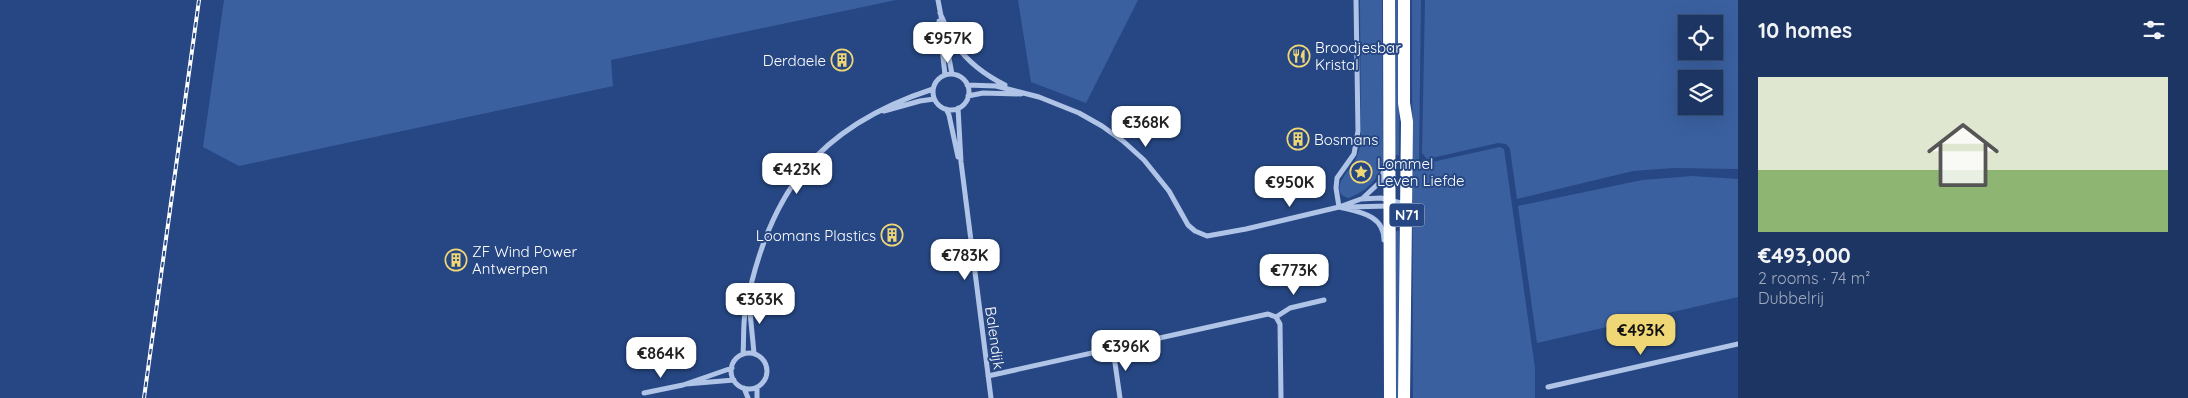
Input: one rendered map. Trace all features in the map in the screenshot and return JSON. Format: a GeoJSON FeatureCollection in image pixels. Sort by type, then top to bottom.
{"type":"FeatureCollection","features":[{"type":"Feature","properties":{"kind":"highway","name":"N71"},"geometry":{"type":"LineString","coordinates":[[1389,0],[1390,145],[1405,326]]}},
{"type":"Feature","properties":{"kind":"highway","name":"N71"},"geometry":{"type":"LineString","coordinates":[[1390,398],[1390,273],[1394,203],[1404,103],[1404,0]]}},
{"type":"Feature","properties":{"kind":"highway","name":"N71"},"geometry":{"type":"LineString","coordinates":[[1404,103],[1407,122],[1407,306],[1404,398]]}},
{"type":"Feature","properties":{"kind":"street"},"geometry":{"type":"LineString","coordinates":[[938,0],[952,74]]}},
{"type":"Feature","properties":{"kind":"street"},"geometry":{"type":"LineString","coordinates":[[1339,207],[1336,188],[1337,178],[1354,154],[1358,131],[1356,0]]}},
{"type":"Feature","properties":{"kind":"street"},"geometry":{"type":"LineString","coordinates":[[940,13],[939,28],[944,75]]}},
{"type":"Feature","properties":{"kind":"street"},"geometry":{"type":"LineString","coordinates":[[940,13],[954,44],[962,52],[981,70],[1010,88],[1024,94]]}},
{"type":"Feature","properties":{"kind":"street"},"geometry":{"type":"LineString","coordinates":[[952,74],[961,77],[967,85],[968,96],[966,101],[958,108],[946,109],[934,99],[933,89],[937,80],[944,75],[952,74]]}},
{"type":"Feature","properties":{"kind":"street"},"geometry":{"type":"LineString","coordinates":[[967,85],[1010,88]]}},
{"type":"Feature","properties":{"kind":"street"},"geometry":{"type":"LineString","coordinates":[[743,354],[744,322],[758,255],[767,230],[792,185],[811,161],[832,142],[861,121],[908,96],[933,89]]}},
{"type":"Feature","properties":{"kind":"street"},"geometry":{"type":"LineString","coordinates":[[968,96],[983,92],[1024,94],[1039,97],[1080,113],[1124,141],[1153,169],[1169,190],[1188,225],[1201,234],[1214,236],[1339,207],[1361,199],[1380,182],[1390,145]]}},
{"type":"Feature","properties":{"kind":"street"},"geometry":{"type":"LineString","coordinates":[[878,113],[934,99]]}},
{"type":"Feature","properties":{"kind":"street","name":"Balendijk"},"geometry":{"type":"LineString","coordinates":[[958,108],[960,162],[991,398]]}},
{"type":"Feature","properties":{"kind":"street","name":"Balendijk"},"geometry":{"type":"LineString","coordinates":[[946,109],[960,162]]}},
{"type":"Feature","properties":{"kind":"street"},"geometry":{"type":"LineString","coordinates":[[1361,199],[1394,203]]}},
{"type":"Feature","properties":{"kind":"street"},"geometry":{"type":"LineString","coordinates":[[1339,207],[1394,203]]}},
{"type":"Feature","properties":{"kind":"street"},"geometry":{"type":"LineString","coordinates":[[1339,207],[1366,214],[1379,224],[1384,236],[1384,250],[1390,273]]}},
{"type":"Feature","properties":{"kind":"street"},"geometry":{"type":"LineString","coordinates":[[1276,318],[1290,308],[1324,300]]}},
{"type":"Feature","properties":{"kind":"street"},"geometry":{"type":"LineString","coordinates":[[749,301],[754,353]]}},
{"type":"Feature","properties":{"kind":"street"},"geometry":{"type":"LineString","coordinates":[[988,376],[1268,314],[1276,318],[1281,331],[1281,398]]}},
{"type":"Feature","properties":{"kind":"street"},"geometry":{"type":"LineString","coordinates":[[1548,387],[1738,344]]}},
{"type":"Feature","properties":{"kind":"street"},"geometry":{"type":"LineString","coordinates":[[1113,348],[1120,398]]}},
{"type":"Feature","properties":{"kind":"street"},"geometry":{"type":"LineString","coordinates":[[748,398],[744,388],[734,380],[732,368],[734,362],[743,354],[754,353],[764,360],[767,372],[758,387],[757,398]]}},
{"type":"Feature","properties":{"kind":"street"},"geometry":{"type":"LineString","coordinates":[[683,385],[732,368]]}},
{"type":"Feature","properties":{"kind":"street"},"geometry":{"type":"LineString","coordinates":[[644,393],[683,385],[734,380]]}},
{"type":"Feature","properties":{"kind":"street"},"geometry":{"type":"LineString","coordinates":[[744,388],[758,387]]}},
{"type":"Feature","properties":{"kind":"shaded area"},"geometry":{"type":"Polygon","coordinates":[[[224,0],[896,0],[611,60],[613,86],[239,166],[203,147],[224,0]]]}},
{"type":"Feature","properties":{"kind":"shaded area"},"geometry":{"type":"Polygon","coordinates":[[[1018,0],[1138,0],[1086,103],[1031,82],[1018,0]]]}},
{"type":"Feature","properties":{"kind":"shaded area"},"geometry":{"type":"Polygon","coordinates":[[[1360,0],[1382,0],[1383,161],[1375,180],[1361,192],[1348,198],[1342,195],[1340,186],[1355,161],[1361,141],[1360,0]]]}},
{"type":"Feature","properties":{"kind":"shaded area"},"geometry":{"type":"Polygon","coordinates":[[[1393,0],[1400,0],[1399,155],[1393,155],[1393,0]]]}},
{"type":"Feature","properties":{"kind":"shaded area"},"geometry":{"type":"Polygon","coordinates":[[[1412,0],[1421,0],[1419,160],[1423,164],[1500,147],[1504,149],[1535,368],[1535,398],[1413,398],[1412,0]]]}},
{"type":"Feature","properties":{"kind":"shaded area"},"geometry":{"type":"Polygon","coordinates":[[[1425,0],[1738,0],[1738,169],[1673,168],[1633,171],[1517,199],[1510,149],[1506,144],[1498,143],[1427,159],[1422,153],[1425,0]]]}},
{"type":"Feature","properties":{"kind":"shaded area"},"geometry":{"type":"Polygon","coordinates":[[[1692,176],[1738,179],[1738,297],[1537,343],[1518,206],[1642,180],[1692,176]]]}},
{"type":"Feature","properties":{"kind":"shaded area"},"geometry":{"type":"Polygon","coordinates":[[[1394,231],[1399,231],[1400,398],[1394,398],[1394,231]]]}},
{"type":"Feature","properties":{"kind":"railway"},"geometry":{"type":"LineString","coordinates":[[144,398],[199,0]]}},
{"type":"Feature","properties":{"kind":"place","name":"Broodjesbar Kristal"},"geometry":{"type":"Point","coordinates":[1299,56]}},
{"type":"Feature","properties":{"kind":"place","name":"Derdaele"},"geometry":{"type":"Point","coordinates":[842,60]}},
{"type":"Feature","properties":{"kind":"place","name":"Bosmans"},"geometry":{"type":"Point","coordinates":[1298,139]}},
{"type":"Feature","properties":{"kind":"place","name":"Lommel Leven Liefde"},"geometry":{"type":"Point","coordinates":[1361,172]}},
{"type":"Feature","properties":{"kind":"place","name":"Loomans Plastics"},"geometry":{"type":"Point","coordinates":[892,235]}},
{"type":"Feature","properties":{"kind":"place","name":"ZF Wind Power Antwerpen"},"geometry":{"type":"Point","coordinates":[456,260]}}]}
